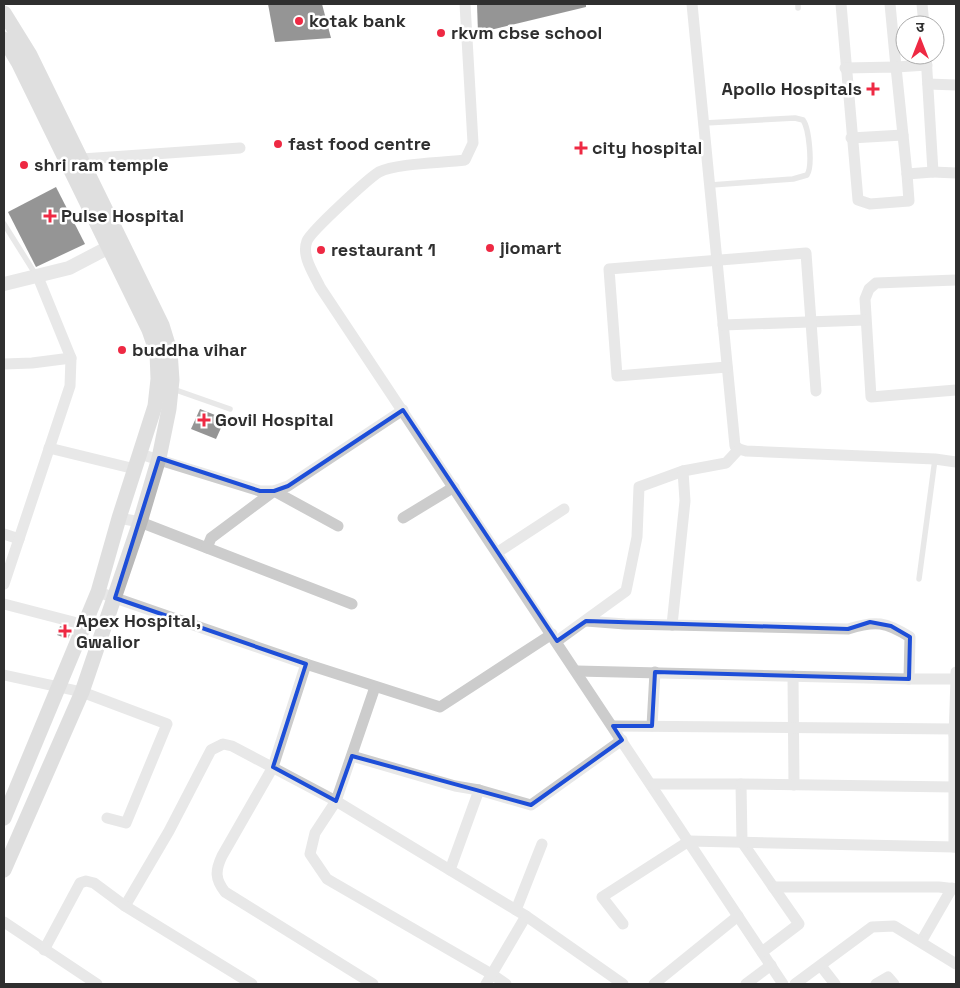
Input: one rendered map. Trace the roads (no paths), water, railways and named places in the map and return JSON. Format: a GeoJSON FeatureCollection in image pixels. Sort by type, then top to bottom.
{"type":"FeatureCollection","features":[{"type":"Feature","properties":{"kind":"main road"},"geometry":{"type":"LineString","coordinates":[[4,13],[7,36],[18,62],[162,325],[170,351],[171,389],[159,458],[140,522],[82,692],[4,870]]}},
{"type":"Feature","properties":{"kind":"main road"},"geometry":{"type":"LineString","coordinates":[[4,818],[98,592],[119,518],[155,406],[158,379],[157,353],[82,159],[30,56],[7,36]]}},
{"type":"Feature","properties":{"kind":"street"},"geometry":{"type":"LineString","coordinates":[[465,4],[473,143],[465,160],[397,167],[378,172],[321,225],[308,240],[307,258],[320,287],[498,552],[783,984]]}},
{"type":"Feature","properties":{"kind":"street"},"geometry":{"type":"LineString","coordinates":[[692,4],[718,260],[733,440],[739,450]]}},
{"type":"Feature","properties":{"kind":"street"},"geometry":{"type":"LineString","coordinates":[[841,4],[856,192],[858,200],[870,204],[909,201],[890,4]]}},
{"type":"Feature","properties":{"kind":"street"},"geometry":{"type":"LineString","coordinates":[[845,68],[896,67],[905,65]]}},
{"type":"Feature","properties":{"kind":"street"},"geometry":{"type":"LineString","coordinates":[[926,65],[933,172]]}},
{"type":"Feature","properties":{"kind":"street"},"geometry":{"type":"LineString","coordinates":[[928,84],[956,85]]}},
{"type":"Feature","properties":{"kind":"street"},"geometry":{"type":"LineString","coordinates":[[851,138],[903,135]]}},
{"type":"Feature","properties":{"kind":"street"},"geometry":{"type":"LineString","coordinates":[[82,159],[240,148]]}},
{"type":"Feature","properties":{"kind":"street"},"geometry":{"type":"LineString","coordinates":[[907,174],[956,173]]}},
{"type":"Feature","properties":{"kind":"street"},"geometry":{"type":"LineString","coordinates":[[4,284],[69,268],[116,243]]}},
{"type":"Feature","properties":{"kind":"street"},"geometry":{"type":"LineString","coordinates":[[727,367],[617,376],[609,269],[806,254],[816,391]]}},
{"type":"Feature","properties":{"kind":"street"},"geometry":{"type":"LineString","coordinates":[[4,584],[70,386],[71,358],[38,277]]}},
{"type":"Feature","properties":{"kind":"street"},"geometry":{"type":"LineString","coordinates":[[956,280],[876,283],[869,289],[865,299],[871,397],[956,390]]}},
{"type":"Feature","properties":{"kind":"street"},"geometry":{"type":"LineString","coordinates":[[723,325],[865,320]]}},
{"type":"Feature","properties":{"kind":"street"},"geometry":{"type":"LineString","coordinates":[[4,364],[32,364],[71,358]]}},
{"type":"Feature","properties":{"kind":"street"},"geometry":{"type":"LineString","coordinates":[[207,548],[211,538],[274,491],[288,486],[403,410]]}},
{"type":"Feature","properties":{"kind":"street"},"geometry":{"type":"LineString","coordinates":[[49,448],[135,469]]}},
{"type":"Feature","properties":{"kind":"street"},"geometry":{"type":"LineString","coordinates":[[98,592],[306,664],[440,707],[554,637],[586,621],[626,591],[637,538],[639,487],[684,471],[726,463],[739,450],[935,459],[956,462]]}},
{"type":"Feature","properties":{"kind":"street"},"geometry":{"type":"LineString","coordinates":[[140,454],[159,458],[260,491],[274,491],[338,526]]}},
{"type":"Feature","properties":{"kind":"street"},"geometry":{"type":"LineString","coordinates":[[672,625],[685,501],[684,471]]}},
{"type":"Feature","properties":{"kind":"street"},"geometry":{"type":"LineString","coordinates":[[404,518],[454,487]]}},
{"type":"Feature","properties":{"kind":"street"},"geometry":{"type":"LineString","coordinates":[[498,552],[564,510]]}},
{"type":"Feature","properties":{"kind":"street"},"geometry":{"type":"LineString","coordinates":[[119,518],[140,522],[352,604]]}},
{"type":"Feature","properties":{"kind":"street"},"geometry":{"type":"LineString","coordinates":[[4,534],[19,539]]}},
{"type":"Feature","properties":{"kind":"street"},"geometry":{"type":"LineString","coordinates":[[4,604],[85,625]]}},
{"type":"Feature","properties":{"kind":"street"},"geometry":{"type":"LineString","coordinates":[[586,621],[848,629],[870,622],[891,626],[910,637],[909,679]]}},
{"type":"Feature","properties":{"kind":"street"},"geometry":{"type":"LineString","coordinates":[[306,664],[273,767],[216,867],[217,880],[225,892],[358,980],[373,984]]}},
{"type":"Feature","properties":{"kind":"street"},"geometry":{"type":"LineString","coordinates":[[577,671],[956,679]]}},
{"type":"Feature","properties":{"kind":"street"},"geometry":{"type":"LineString","coordinates":[[652,726],[655,672]]}},
{"type":"Feature","properties":{"kind":"street"},"geometry":{"type":"LineString","coordinates":[[623,924],[602,897],[689,841],[955,847],[956,672]]}},
{"type":"Feature","properties":{"kind":"street"},"geometry":{"type":"LineString","coordinates":[[4,676],[82,692],[167,724],[126,823],[107,818]]}},
{"type":"Feature","properties":{"kind":"street"},"geometry":{"type":"LineString","coordinates":[[793,676],[794,785]]}},
{"type":"Feature","properties":{"kind":"street"},"geometry":{"type":"LineString","coordinates":[[375,687],[336,800],[314,833],[310,854],[327,879],[490,979],[506,984]]}},
{"type":"Feature","properties":{"kind":"street"},"geometry":{"type":"LineString","coordinates":[[613,726],[794,728],[955,733]]}},
{"type":"Feature","properties":{"kind":"street"},"geometry":{"type":"LineString","coordinates":[[352,756],[455,786],[479,790],[531,805],[622,740]]}},
{"type":"Feature","properties":{"kind":"street"},"geometry":{"type":"LineString","coordinates":[[125,906],[169,831],[211,750],[223,744],[232,746],[336,800],[521,913],[623,984]]}},
{"type":"Feature","properties":{"kind":"street"},"geometry":{"type":"LineString","coordinates":[[651,784],[954,787]]}},
{"type":"Feature","properties":{"kind":"street"},"geometry":{"type":"LineString","coordinates":[[742,784],[742,842],[799,924],[762,952]]}},
{"type":"Feature","properties":{"kind":"street"},"geometry":{"type":"LineString","coordinates":[[450,870],[479,790]]}},
{"type":"Feature","properties":{"kind":"street"},"geometry":{"type":"LineString","coordinates":[[490,979],[521,913],[542,844]]}},
{"type":"Feature","properties":{"kind":"street"},"geometry":{"type":"LineString","coordinates":[[44,950],[80,884],[86,881],[94,884],[125,906],[252,984]]}},
{"type":"Feature","properties":{"kind":"street"},"geometry":{"type":"LineString","coordinates":[[773,887],[832,885],[954,888]]}},
{"type":"Feature","properties":{"kind":"street"},"geometry":{"type":"LineString","coordinates":[[920,942],[954,888]]}},
{"type":"Feature","properties":{"kind":"street"},"geometry":{"type":"LineString","coordinates":[[654,984],[738,916]]}},
{"type":"Feature","properties":{"kind":"street"},"geometry":{"type":"LineString","coordinates":[[4,922],[97,984]]}},
{"type":"Feature","properties":{"kind":"street"},"geometry":{"type":"LineString","coordinates":[[795,984],[872,927],[880,925],[894,926],[956,964]]}},
{"type":"Feature","properties":{"kind":"street"},"geometry":{"type":"LineString","coordinates":[[746,984],[770,965]]}},
{"type":"Feature","properties":{"kind":"street"},"geometry":{"type":"LineString","coordinates":[[821,966],[835,984]]}},
{"type":"Feature","properties":{"kind":"street"},"geometry":{"type":"LineString","coordinates":[[876,984],[888,976],[894,984]]}},
{"type":"Feature","properties":{"kind":"lane"},"geometry":{"type":"LineString","coordinates":[[705,123],[795,118],[803,120],[807,129],[810,166],[807,175],[793,179],[710,185]]}},
{"type":"Feature","properties":{"kind":"lane"},"geometry":{"type":"LineString","coordinates":[[4,224],[38,277]]}},
{"type":"Feature","properties":{"kind":"lane"},"geometry":{"type":"LineString","coordinates":[[171,389],[230,409]]}},
{"type":"Feature","properties":{"kind":"lane"},"geometry":{"type":"LineString","coordinates":[[919,579],[935,459]]}},
{"type":"Feature","properties":{"kind":"place","name":"kotak bank"},"geometry":{"type":"Point","coordinates":[299,21]}},
{"type":"Feature","properties":{"kind":"place","name":"rkvm cbse school"},"geometry":{"type":"Point","coordinates":[441,33]}},
{"type":"Feature","properties":{"kind":"place","name":"Apollo Hospitals"},"geometry":{"type":"Point","coordinates":[873,89]}},
{"type":"Feature","properties":{"kind":"place","name":"fast food centre"},"geometry":{"type":"Point","coordinates":[278,144]}},
{"type":"Feature","properties":{"kind":"place","name":"city hospital"},"geometry":{"type":"Point","coordinates":[581,148]}},
{"type":"Feature","properties":{"kind":"place","name":"shri ram temple"},"geometry":{"type":"Point","coordinates":[24,165]}},
{"type":"Feature","properties":{"kind":"place","name":"Pulse Hospital"},"geometry":{"type":"Point","coordinates":[50,216]}},
{"type":"Feature","properties":{"kind":"place","name":"jiomart"},"geometry":{"type":"Point","coordinates":[490,248]}},
{"type":"Feature","properties":{"kind":"place","name":"restaurant 1"},"geometry":{"type":"Point","coordinates":[321,250]}},
{"type":"Feature","properties":{"kind":"place","name":"buddha vihar"},"geometry":{"type":"Point","coordinates":[122,350]}},
{"type":"Feature","properties":{"kind":"place","name":"Govil Hospital"},"geometry":{"type":"Point","coordinates":[204,420]}},
{"type":"Feature","properties":{"kind":"place","name":"Apex Hospital, Gwalior"},"geometry":{"type":"Point","coordinates":[65,631]}}]}
